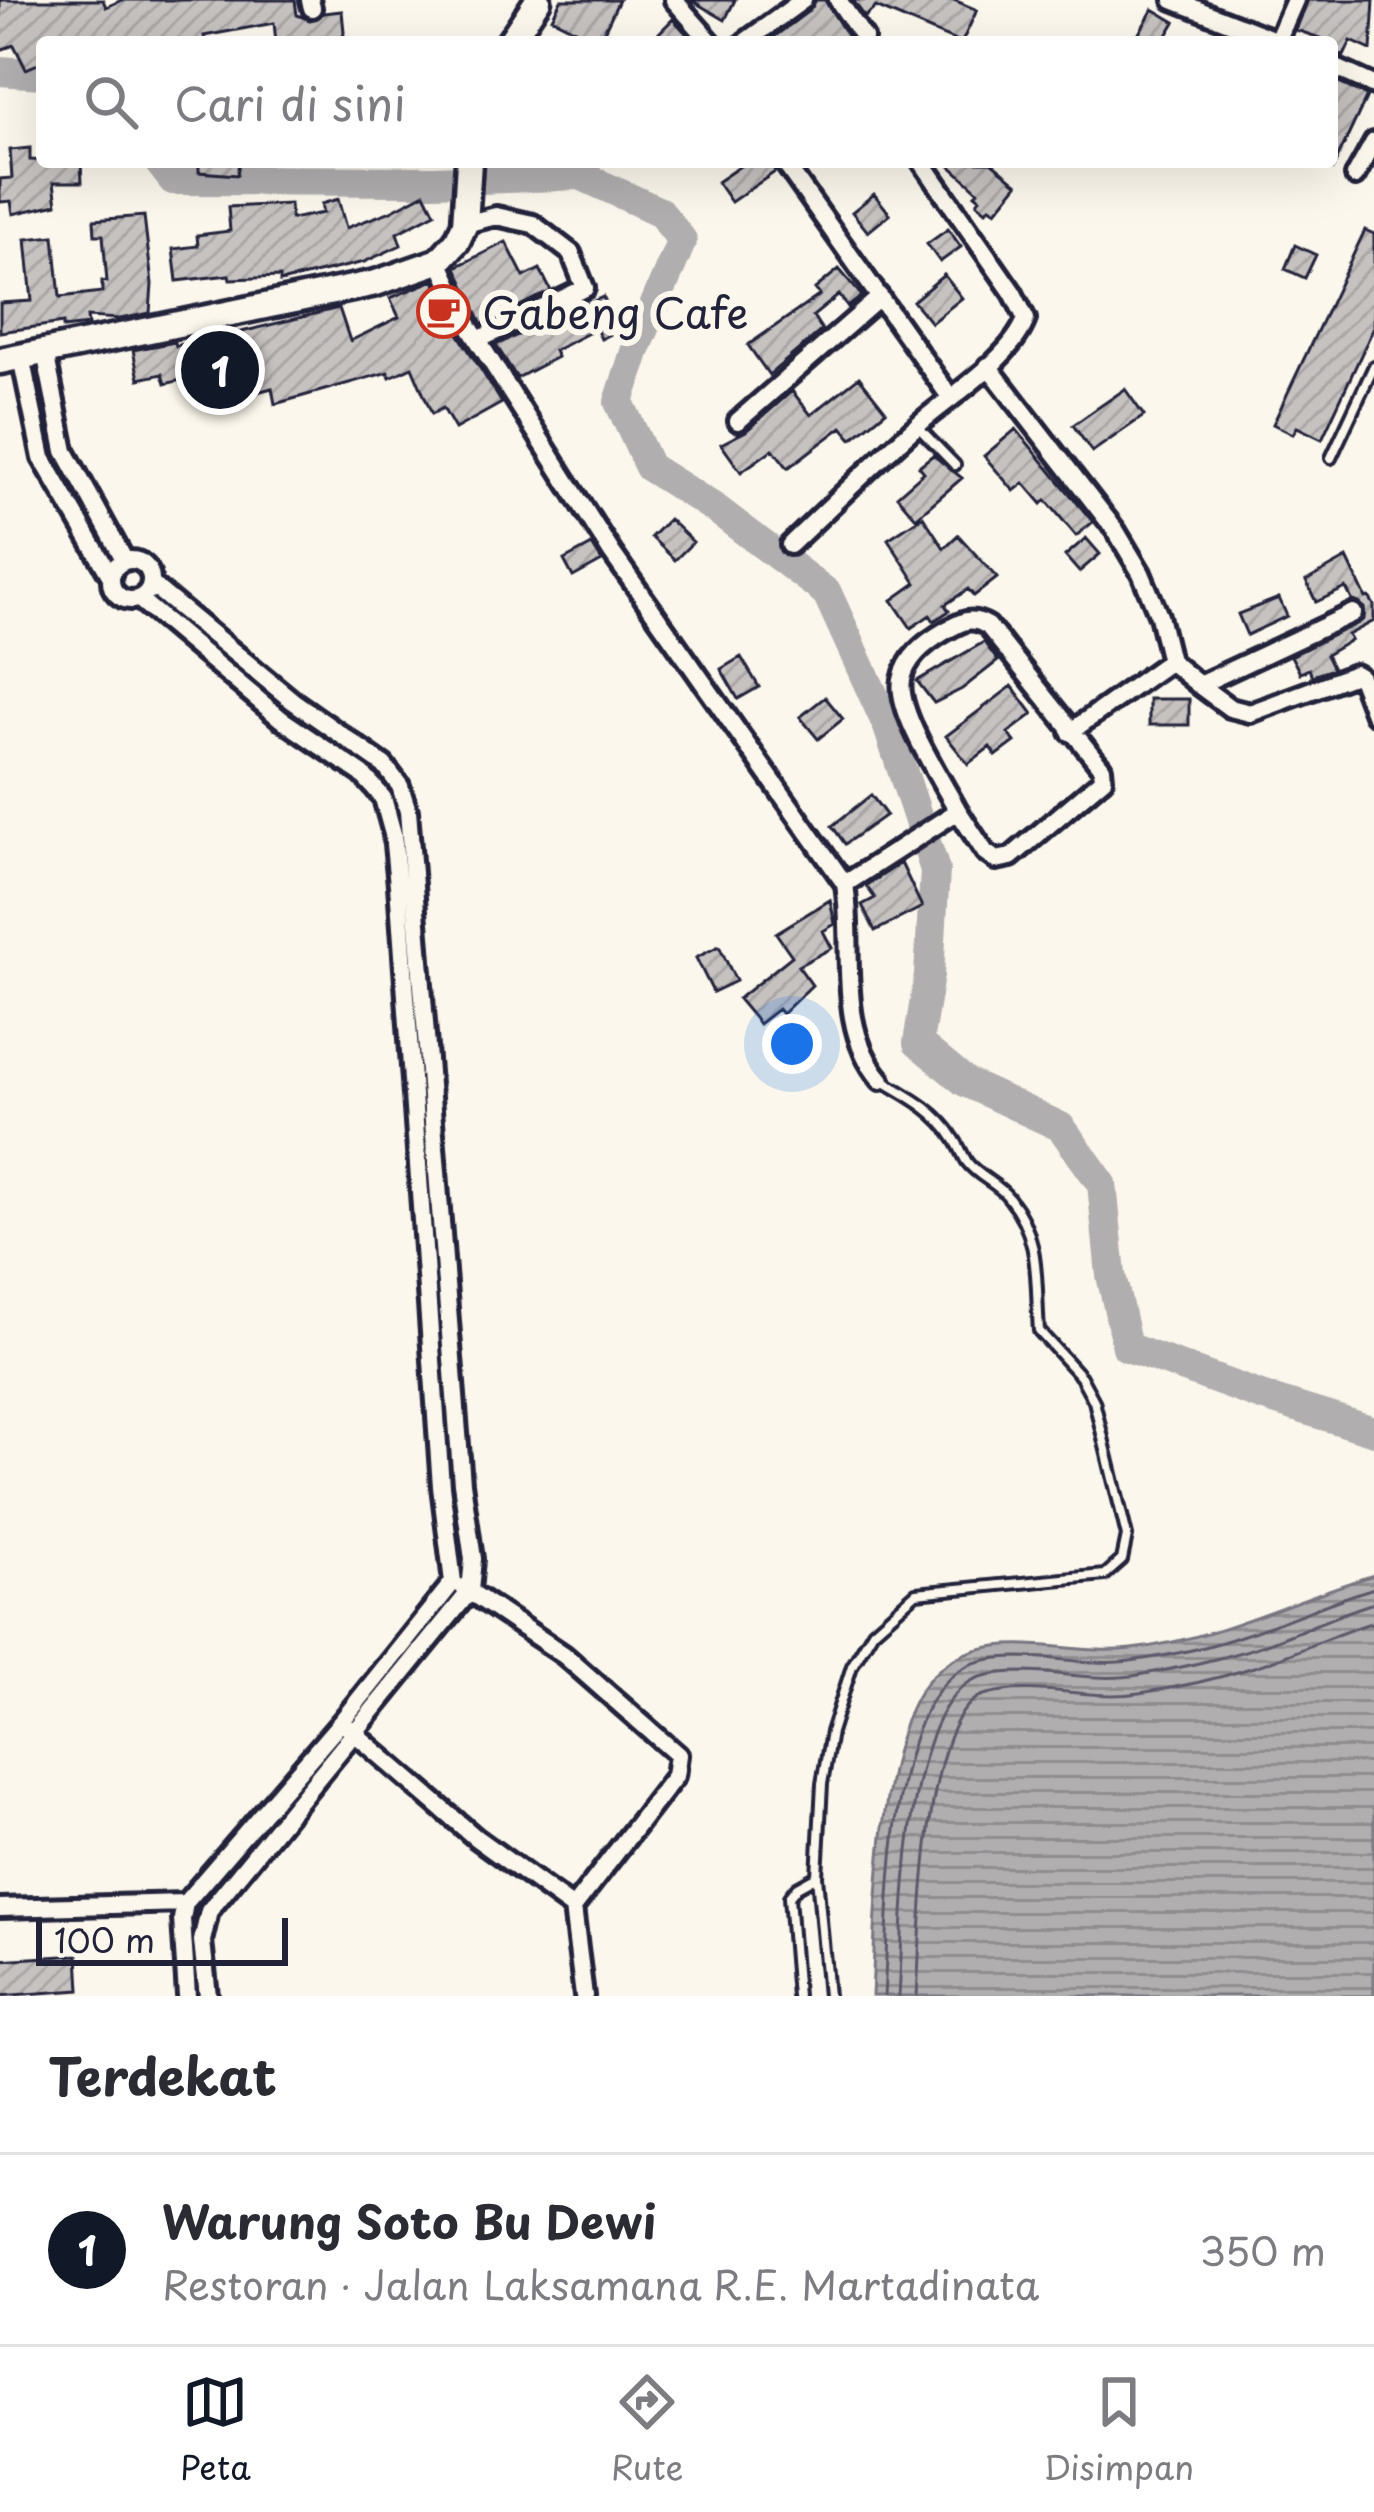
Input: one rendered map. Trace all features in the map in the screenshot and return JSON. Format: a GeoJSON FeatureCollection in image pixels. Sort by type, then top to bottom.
{"type":"FeatureCollection","features":[{"type":"Feature","properties":{"kind":"main road"},"geometry":{"type":"LineString","coordinates":[[514,36],[538,0]]}},
{"type":"Feature","properties":{"kind":"main road"},"geometry":{"type":"LineString","coordinates":[[22,357],[376,284],[439,261],[465,216],[469,168]]}},
{"type":"Feature","properties":{"kind":"street"},"geometry":{"type":"LineString","coordinates":[[674,0],[706,36]]}},
{"type":"Feature","properties":{"kind":"street"},"geometry":{"type":"LineString","coordinates":[[753,36],[803,0]]}},
{"type":"Feature","properties":{"kind":"street"},"geometry":{"type":"LineString","coordinates":[[838,0],[863,36]]}},
{"type":"Feature","properties":{"kind":"street"},"geometry":{"type":"LineString","coordinates":[[1173,0],[1265,36]]}},
{"type":"Feature","properties":{"kind":"street"},"geometry":{"type":"LineString","coordinates":[[1280,36],[1295,0]]}},
{"type":"Feature","properties":{"kind":"street"},"geometry":{"type":"LineString","coordinates":[[1338,69],[1374,85]]}},
{"type":"Feature","properties":{"kind":"street"},"geometry":{"type":"LineString","coordinates":[[1355,176],[1374,142]]}},
{"type":"Feature","properties":{"kind":"street"},"geometry":{"type":"LineString","coordinates":[[788,168],[950,397]]}},
{"type":"Feature","properties":{"kind":"street"},"geometry":{"type":"LineString","coordinates":[[790,545],[916,426],[988,366],[1023,328],[1024,310],[926,168]]}},
{"type":"Feature","properties":{"kind":"street"},"geometry":{"type":"LineString","coordinates":[[465,216],[496,216],[532,224],[571,253],[585,288],[478,340]]}},
{"type":"Feature","properties":{"kind":"street"},"geometry":{"type":"LineString","coordinates":[[439,261],[478,340],[612,554],[845,884],[854,1036],[864,1060],[881,1080]]}},
{"type":"Feature","properties":{"kind":"street"},"geometry":{"type":"LineString","coordinates":[[738,421],[880,297]]}},
{"type":"Feature","properties":{"kind":"street"},"geometry":{"type":"LineString","coordinates":[[22,357],[64,452],[125,561],[145,565],[145,592],[281,719],[362,774],[383,798],[393,835],[441,1486],[453,1582],[347,1726]]}},
{"type":"Feature","properties":{"kind":"street"},"geometry":{"type":"LineString","coordinates":[[22,357],[42,458],[118,596],[145,592],[384,765],[400,786],[408,811],[462,1483],[473,1559],[470,1591],[272,1816],[185,1903],[187,1996]]}},
{"type":"Feature","properties":{"kind":"street"},"geometry":{"type":"LineString","coordinates":[[988,366],[1116,531],[1150,594],[1170,661],[1230,708],[1250,712],[1354,674],[1360,677],[1374,714]]}},
{"type":"Feature","properties":{"kind":"street"},"geometry":{"type":"LineString","coordinates":[[110,577],[125,561]]}},
{"type":"Feature","properties":{"kind":"street"},"geometry":{"type":"LineString","coordinates":[[1198,685],[1353,613]]}},
{"type":"Feature","properties":{"kind":"street"},"geometry":{"type":"LineString","coordinates":[[980,621],[1102,768],[1103,779],[1011,857],[996,860],[985,852],[958,811],[915,731],[902,692],[909,663],[926,643],[962,622],[980,621]]}},
{"type":"Feature","properties":{"kind":"street"},"geometry":{"type":"LineString","coordinates":[[1070,732],[1170,661]]}},
{"type":"Feature","properties":{"kind":"street"},"geometry":{"type":"LineString","coordinates":[[281,719],[293,701]]}},
{"type":"Feature","properties":{"kind":"street"},"geometry":{"type":"LineString","coordinates":[[845,884],[958,811]]}},
{"type":"Feature","properties":{"kind":"street"},"geometry":{"type":"LineString","coordinates":[[412,1077],[432,1077]]}},
{"type":"Feature","properties":{"kind":"street"},"geometry":{"type":"LineString","coordinates":[[441,1486],[462,1483]]}},
{"type":"Feature","properties":{"kind":"street"},"geometry":{"type":"LineString","coordinates":[[453,1582],[563,1655],[678,1755],[675,1776],[573,1907],[584,1996]]}},
{"type":"Feature","properties":{"kind":"street"},"geometry":{"type":"LineString","coordinates":[[347,1726],[476,1838],[573,1907]]}},
{"type":"Feature","properties":{"kind":"street"},"geometry":{"type":"LineString","coordinates":[[208,1996],[202,1941],[209,1911],[272,1816]]}},
{"type":"Feature","properties":{"kind":"street"},"geometry":{"type":"LineString","coordinates":[[0,1908],[185,1903]]}},
{"type":"Feature","properties":{"kind":"lane"},"geometry":{"type":"LineString","coordinates":[[1331,458],[1374,366]]}},
{"type":"Feature","properties":{"kind":"lane"},"geometry":{"type":"LineString","coordinates":[[916,426],[955,465]]}},
{"type":"Feature","properties":{"kind":"lane"},"geometry":{"type":"LineString","coordinates":[[828,1996],[817,1876],[821,1784],[852,1666],[873,1631],[916,1593],[1105,1575],[1122,1560],[1127,1536],[1094,1402],[1081,1377],[1039,1331],[1034,1243],[1023,1217],[1007,1194],[965,1160],[933,1114],[881,1080]]}},
{"type":"Feature","properties":{"kind":"lane"},"geometry":{"type":"LineString","coordinates":[[797,1996],[789,1897],[817,1876]]}},
{"type":"Feature","properties":{"kind":"water"},"geometry":{"type":"Polygon","coordinates":[[[1374,1575],[1374,1996],[872,1996],[881,1844],[893,1765],[915,1700],[940,1669],[966,1653],[995,1646],[1112,1650],[1163,1644],[1224,1628],[1374,1575]]]}},
{"type":"Feature","properties":{"kind":"building"},"geometry":{"type":"Polygon","coordinates":[[[0,0],[103,0],[106,7],[122,0],[295,0],[297,15],[310,20],[342,11],[344,32],[344,36],[275,36],[274,23],[204,36],[36,36],[36,65],[26,69],[14,45],[0,50],[0,0]]]}},
{"type":"Feature","properties":{"kind":"building"},"geometry":{"type":"Polygon","coordinates":[[[561,0],[619,0],[602,36],[587,36],[552,18],[561,0]]]}},
{"type":"Feature","properties":{"kind":"building"},"geometry":{"type":"Polygon","coordinates":[[[691,0],[735,0],[725,20],[691,0]]]}},
{"type":"Feature","properties":{"kind":"building"},"geometry":{"type":"Polygon","coordinates":[[[816,0],[825,0],[847,36],[775,36],[816,0]]]}},
{"type":"Feature","properties":{"kind":"building"},"geometry":{"type":"Polygon","coordinates":[[[853,0],[954,0],[977,10],[965,36],[944,36],[876,7],[865,17],[853,0]]]}},
{"type":"Feature","properties":{"kind":"building"},"geometry":{"type":"Polygon","coordinates":[[[1308,0],[1374,0],[1371,50],[1351,41],[1344,56],[1338,54],[1338,36],[1296,30],[1308,0]]]}},
{"type":"Feature","properties":{"kind":"building"},"geometry":{"type":"Polygon","coordinates":[[[1153,9],[1175,22],[1167,36],[1137,36],[1153,9]]]}},
{"type":"Feature","properties":{"kind":"building"},"geometry":{"type":"Polygon","coordinates":[[[673,19],[689,36],[660,36],[673,19]]]}},
{"type":"Feature","properties":{"kind":"building"},"geometry":{"type":"Polygon","coordinates":[[[1338,83],[1367,96],[1338,157],[1338,83]]]}},
{"type":"Feature","properties":{"kind":"building"},"geometry":{"type":"Polygon","coordinates":[[[30,148],[36,168],[81,168],[82,182],[54,182],[57,204],[13,214],[11,201],[0,202],[0,179],[12,178],[10,150],[30,148]]]}},
{"type":"Feature","properties":{"kind":"building"},"geometry":{"type":"Polygon","coordinates":[[[199,168],[238,168],[237,175],[199,172],[199,168]]]}},
{"type":"Feature","properties":{"kind":"building"},"geometry":{"type":"Polygon","coordinates":[[[737,168],[773,168],[775,172],[731,202],[717,182],[737,168]]]}},
{"type":"Feature","properties":{"kind":"building"},"geometry":{"type":"Polygon","coordinates":[[[953,168],[998,168],[1018,184],[996,211],[990,207],[986,211],[977,203],[978,191],[953,168]]]}},
{"type":"Feature","properties":{"kind":"building"},"geometry":{"type":"Polygon","coordinates":[[[425,193],[435,213],[397,233],[401,245],[364,262],[280,282],[280,277],[230,279],[229,275],[177,281],[173,249],[198,246],[197,235],[230,231],[228,207],[290,204],[291,219],[323,213],[321,204],[338,199],[346,228],[425,193]]]}},
{"type":"Feature","properties":{"kind":"building"},"geometry":{"type":"Polygon","coordinates":[[[874,194],[890,214],[868,232],[852,212],[874,194]]]}},
{"type":"Feature","properties":{"kind":"building"},"geometry":{"type":"Polygon","coordinates":[[[144,216],[152,284],[150,313],[120,319],[87,317],[88,325],[63,328],[63,323],[0,332],[0,303],[32,301],[26,239],[54,236],[60,297],[102,292],[102,281],[107,282],[103,235],[95,235],[94,220],[144,216]]]}},
{"type":"Feature","properties":{"kind":"building"},"geometry":{"type":"Polygon","coordinates":[[[948,229],[961,247],[940,262],[927,244],[948,229]]]}},
{"type":"Feature","properties":{"kind":"building"},"geometry":{"type":"Polygon","coordinates":[[[1365,230],[1374,234],[1374,327],[1322,439],[1297,427],[1293,434],[1273,424],[1365,230]]]}},
{"type":"Feature","properties":{"kind":"building"},"geometry":{"type":"Polygon","coordinates":[[[506,242],[524,277],[540,269],[551,291],[482,324],[456,267],[506,242]]]}},
{"type":"Feature","properties":{"kind":"building"},"geometry":{"type":"Polygon","coordinates":[[[1295,245],[1316,255],[1305,278],[1285,269],[1295,245]]]}},
{"type":"Feature","properties":{"kind":"building"},"geometry":{"type":"Polygon","coordinates":[[[839,269],[862,296],[848,307],[839,295],[813,316],[822,330],[769,375],[748,345],[820,295],[815,289],[839,269]]]}},
{"type":"Feature","properties":{"kind":"building"},"geometry":{"type":"Polygon","coordinates":[[[944,275],[962,298],[931,323],[913,301],[944,275]]]}},
{"type":"Feature","properties":{"kind":"building"},"geometry":{"type":"Polygon","coordinates":[[[434,280],[459,335],[502,403],[455,429],[443,408],[432,414],[412,367],[390,377],[388,372],[275,404],[272,388],[250,394],[239,356],[208,364],[214,384],[193,390],[189,378],[165,384],[162,374],[139,379],[133,350],[175,342],[176,346],[339,308],[350,341],[399,317],[390,298],[434,280]]]}},
{"type":"Feature","properties":{"kind":"building"},"geometry":{"type":"Polygon","coordinates":[[[603,297],[619,330],[601,339],[596,329],[517,378],[496,345],[603,297]]]}},
{"type":"Feature","properties":{"kind":"building"},"geometry":{"type":"Polygon","coordinates":[[[859,377],[886,411],[852,439],[842,427],[788,468],[773,449],[741,472],[721,444],[746,431],[792,391],[811,415],[859,377]]]}},
{"type":"Feature","properties":{"kind":"building"},"geometry":{"type":"Polygon","coordinates":[[[1125,389],[1144,416],[1092,452],[1073,425],[1125,389]]]}},
{"type":"Feature","properties":{"kind":"building"},"geometry":{"type":"Polygon","coordinates":[[[1016,429],[1093,522],[1076,536],[1046,500],[1042,504],[1024,483],[1014,491],[984,456],[1016,429]]]}},
{"type":"Feature","properties":{"kind":"building"},"geometry":{"type":"Polygon","coordinates":[[[933,455],[962,478],[916,518],[897,496],[924,472],[919,466],[933,455]]]}},
{"type":"Feature","properties":{"kind":"building"},"geometry":{"type":"Polygon","coordinates":[[[923,516],[944,548],[958,535],[997,578],[974,596],[968,589],[945,605],[949,611],[934,621],[930,615],[911,628],[892,600],[916,583],[888,539],[923,516]]]}},
{"type":"Feature","properties":{"kind":"building"},"geometry":{"type":"Polygon","coordinates":[[[669,519],[693,542],[675,560],[651,537],[669,519]]]}},
{"type":"Feature","properties":{"kind":"building"},"geometry":{"type":"Polygon","coordinates":[[[1086,538],[1100,554],[1079,572],[1065,556],[1086,538]]]}},
{"type":"Feature","properties":{"kind":"building"},"geometry":{"type":"Polygon","coordinates":[[[592,545],[602,561],[573,577],[564,560],[592,545]]]}},
{"type":"Feature","properties":{"kind":"building"},"geometry":{"type":"Polygon","coordinates":[[[1347,558],[1374,605],[1374,621],[1348,635],[1351,640],[1326,655],[1333,669],[1312,676],[1309,669],[1300,673],[1291,656],[1364,619],[1364,607],[1352,600],[1346,588],[1316,602],[1306,581],[1347,558]]]}},
{"type":"Feature","properties":{"kind":"building"},"geometry":{"type":"Polygon","coordinates":[[[1279,598],[1287,616],[1247,635],[1238,614],[1279,598]]]}},
{"type":"Feature","properties":{"kind":"building"},"geometry":{"type":"Polygon","coordinates":[[[984,642],[998,661],[962,689],[934,703],[917,681],[984,642]]]}},
{"type":"Feature","properties":{"kind":"building"},"geometry":{"type":"Polygon","coordinates":[[[741,657],[759,687],[738,699],[721,669],[741,657]]]}},
{"type":"Feature","properties":{"kind":"building"},"geometry":{"type":"Polygon","coordinates":[[[1012,686],[1033,714],[1008,733],[1015,742],[996,756],[990,747],[968,764],[946,736],[1012,686]]]}},
{"type":"Feature","properties":{"kind":"building"},"geometry":{"type":"Polygon","coordinates":[[[825,697],[843,719],[818,739],[800,717],[825,697]]]}},
{"type":"Feature","properties":{"kind":"building"},"geometry":{"type":"Polygon","coordinates":[[[1149,699],[1189,699],[1189,725],[1149,725],[1149,699]]]}},
{"type":"Feature","properties":{"kind":"building"},"geometry":{"type":"Polygon","coordinates":[[[871,795],[886,815],[845,844],[832,826],[871,795]]]}},
{"type":"Feature","properties":{"kind":"building"},"geometry":{"type":"Polygon","coordinates":[[[901,863],[922,907],[875,931],[862,905],[875,898],[866,886],[901,863]]]}},
{"type":"Feature","properties":{"kind":"building"},"geometry":{"type":"Polygon","coordinates":[[[830,900],[835,924],[823,931],[832,948],[798,966],[812,985],[782,1014],[778,1009],[759,1024],[738,999],[792,956],[776,933],[830,900]]]}},
{"type":"Feature","properties":{"kind":"building"},"geometry":{"type":"Polygon","coordinates":[[[719,946],[736,981],[713,992],[696,958],[719,946]]]}},
{"type":"Feature","properties":{"kind":"building"},"geometry":{"type":"Polygon","coordinates":[[[78,1955],[80,1990],[0,1996],[0,1960],[78,1955]]]}},
{"type":"Feature","properties":{"kind":"waterway"},"geometry":{"type":"LineString","coordinates":[[0,71],[36,74]]}},
{"type":"Feature","properties":{"kind":"waterway"},"geometry":{"type":"LineString","coordinates":[[164,168],[173,180],[435,181],[580,175],[660,212],[682,240],[619,402],[649,467],[716,509],[827,593],[888,727],[935,870],[929,975],[918,1043],[965,1082],[1061,1127],[1102,1184],[1111,1275],[1127,1347],[1374,1431]]}},
{"type":"Feature","properties":{"kind":"place","name":"Gabeng Cafe"},"geometry":{"type":"Point","coordinates":[443,311]}},
{"type":"Feature","properties":{"kind":"place","name":"Warung Soto Bu Dewi"},"geometry":{"type":"Point","coordinates":[220,370]}}]}
